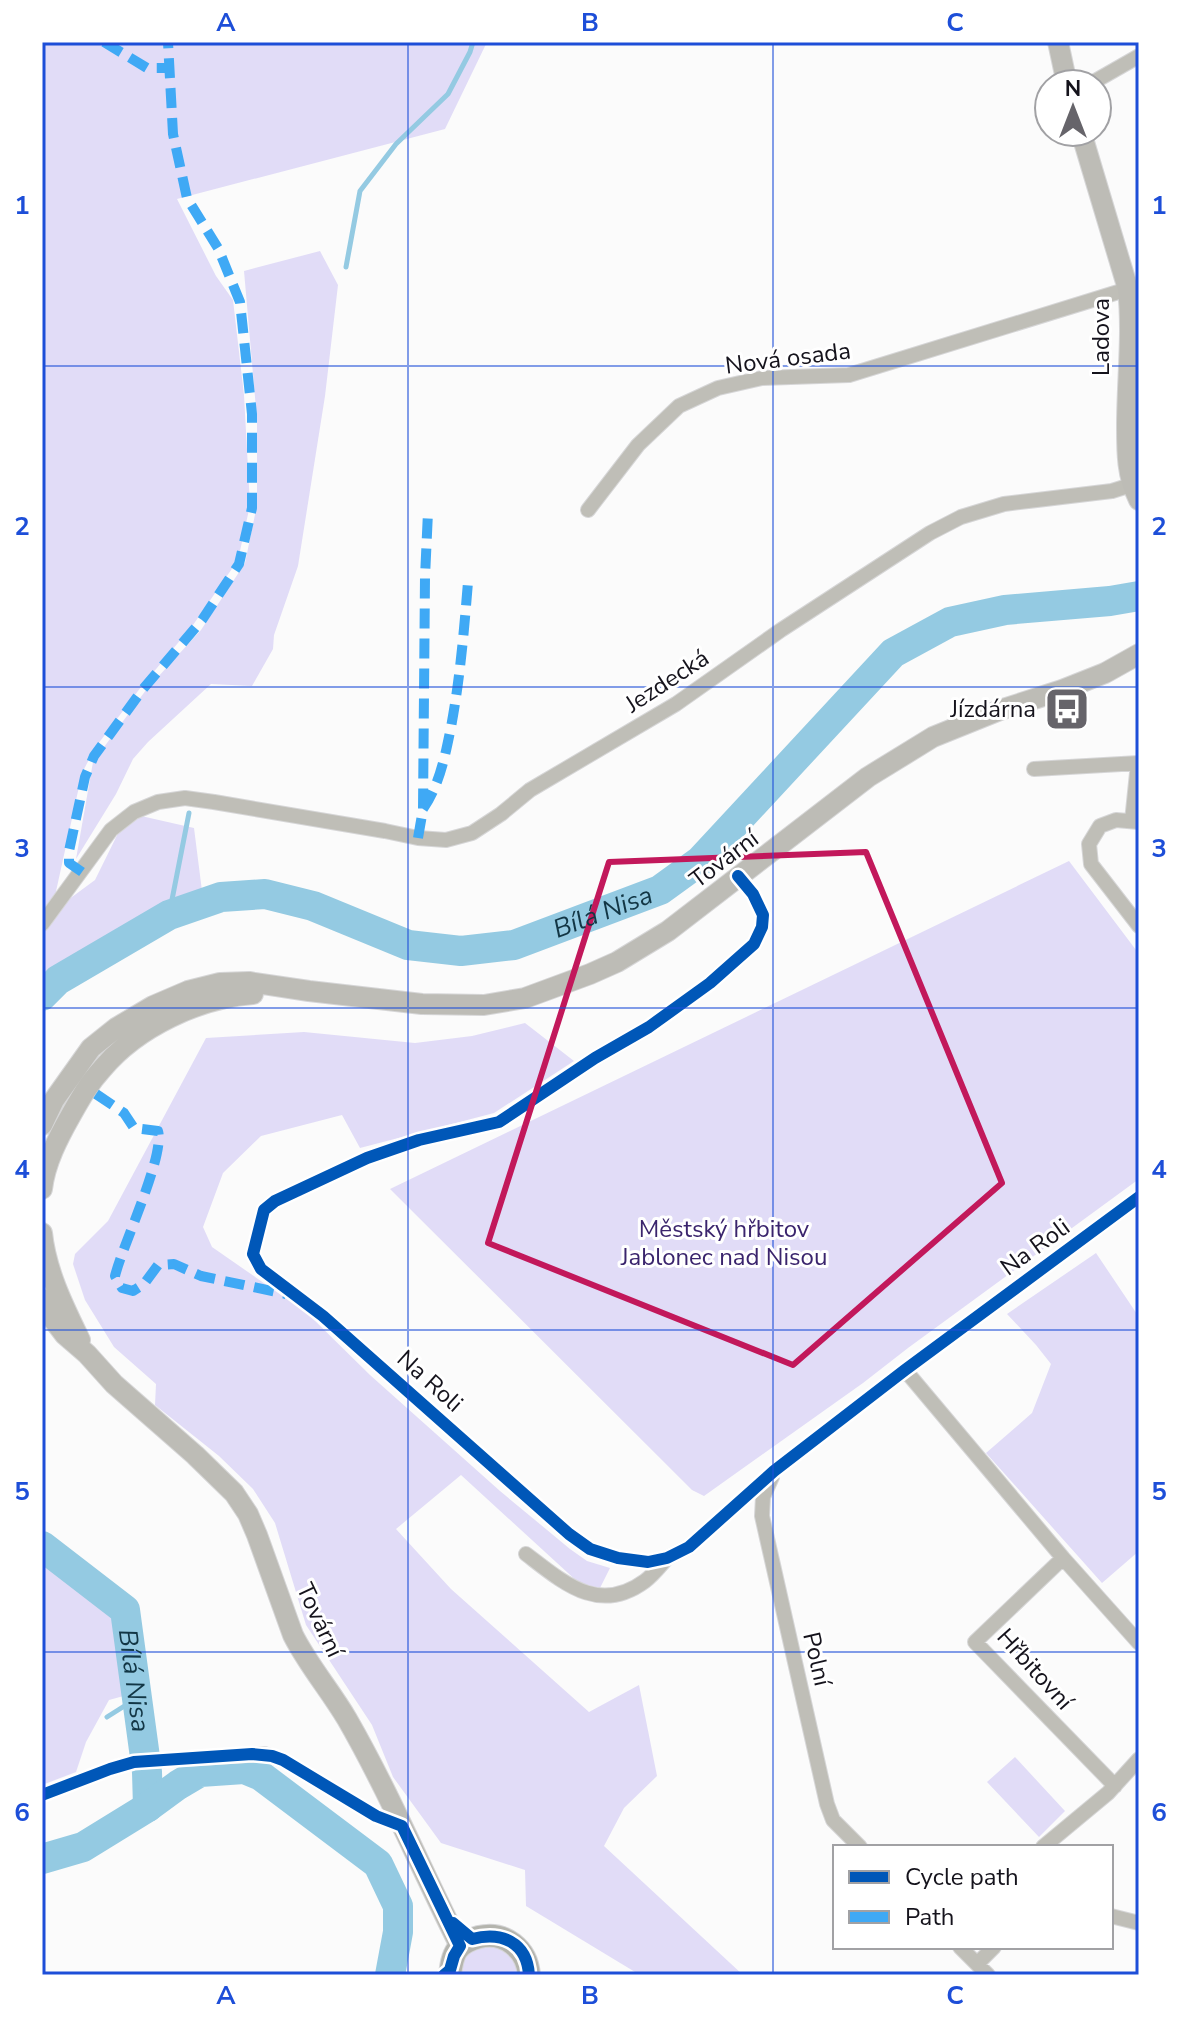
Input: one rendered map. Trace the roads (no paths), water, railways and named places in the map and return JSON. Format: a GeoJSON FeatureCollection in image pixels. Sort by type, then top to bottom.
{"type":"FeatureCollection","features":[{"type":"Feature","properties":{"kind":"main road"},"geometry":{"type":"LineString","coordinates":[[448,1973],[454,1956],[466,1943],[492,1936],[513,1943],[523,1955],[529,1975]]}},
{"type":"Feature","properties":{"kind":"street"},"geometry":{"type":"LineString","coordinates":[[1058,42],[1064,68]]}},
{"type":"Feature","properties":{"kind":"street"},"geometry":{"type":"LineString","coordinates":[[1113,71],[1139,56]]}},
{"type":"Feature","properties":{"kind":"street","name":"Ladova"},"geometry":{"type":"LineString","coordinates":[[1086,148],[1128,289],[1131,313],[1127,438],[1135,492]]}},
{"type":"Feature","properties":{"kind":"street","name":"Nová osada"},"geometry":{"type":"LineString","coordinates":[[588,510],[638,445],[679,406],[718,388],[762,378],[849,375],[1128,289]]}},
{"type":"Feature","properties":{"kind":"street","name":"Jezdecká"},"geometry":{"type":"LineString","coordinates":[[42,924],[111,830],[134,812],[158,802],[185,798],[214,802],[418,838],[446,840],[472,833],[530,790],[676,704],[781,630],[930,533],[961,517],[1004,504],[1112,491],[1135,492]]}},
{"type":"Feature","properties":{"kind":"street","name":"Tovární"},"geometry":{"type":"LineString","coordinates":[[42,1125],[48,1105],[91,1048],[116,1028],[153,1006],[188,991],[220,983],[249,982],[422,1004],[464,1006],[525,998],[617,962],[668,931],[868,777],[933,737],[1105,673],[1139,654]]}},
{"type":"Feature","properties":{"kind":"street"},"geometry":{"type":"LineString","coordinates":[[1034,769],[1138,763],[1136,821],[1116,820],[1100,826],[1089,844],[1091,864],[1139,926]]}},
{"type":"Feature","properties":{"kind":"street","name":"Na Roli"},"geometry":{"type":"LineString","coordinates":[[738,876],[753,894],[763,915],[762,927],[754,944],[710,983],[649,1027],[595,1058],[499,1122],[419,1140],[367,1158],[275,1201],[264,1210],[253,1254],[261,1269],[323,1316],[569,1534],[590,1549],[618,1558],[648,1562],[667,1558],[689,1547],[774,1471],[1139,1197]]}},
{"type":"Feature","properties":{"kind":"street","name":"Tovární"},"geometry":{"type":"LineString","coordinates":[[42,1186],[48,1151],[87,1088],[104,1066],[135,1039],[159,1023],[230,996],[309,991]]}},
{"type":"Feature","properties":{"kind":"street","name":"Tovární"},"geometry":{"type":"LineString","coordinates":[[42,1233],[57,1293],[87,1354]]}},
{"type":"Feature","properties":{"kind":"street","name":"Tovární"},"geometry":{"type":"LineString","coordinates":[[42,1299],[65,1335],[234,1493],[248,1514],[293,1635],[346,1718],[444,1915],[466,1943]]}},
{"type":"Feature","properties":{"kind":"street"},"geometry":{"type":"LineString","coordinates":[[905,1370],[1139,1643]]}},
{"type":"Feature","properties":{"kind":"street","name":"Polní"},"geometry":{"type":"LineString","coordinates":[[774,1471],[763,1497],[762,1516],[827,1804],[833,1820],[858,1845]]}},
{"type":"Feature","properties":{"kind":"street"},"geometry":{"type":"LineString","coordinates":[[526,1554],[578,1591],[612,1596],[647,1580],[667,1558]]}},
{"type":"Feature","properties":{"kind":"street","name":"Hřbitovní"},"geometry":{"type":"LineString","coordinates":[[1063,1558],[975,1642],[1115,1786]]}},
{"type":"Feature","properties":{"kind":"street"},"geometry":{"type":"LineString","coordinates":[[42,1795],[134,1762],[252,1754],[272,1756],[292,1765],[376,1816],[402,1826]]}},
{"type":"Feature","properties":{"kind":"street"},"geometry":{"type":"LineString","coordinates":[[1045,1845],[1115,1786],[1139,1759]]}},
{"type":"Feature","properties":{"kind":"street"},"geometry":{"type":"LineString","coordinates":[[1113,1916],[1139,1923]]}},
{"type":"Feature","properties":{"kind":"street"},"geometry":{"type":"LineString","coordinates":[[962,1949],[982,1970],[993,1949]]}},
{"type":"Feature","properties":{"kind":"waterway"},"geometry":{"type":"LineString","coordinates":[[346,267],[360,191],[396,144],[448,94],[473,42]]}},
{"type":"Feature","properties":{"kind":"waterway","name":"Bílá Nisa"},"geometry":{"type":"LineString","coordinates":[[42,996],[58,980],[169,915],[221,897],[265,894],[313,906],[408,945],[461,951],[514,945],[660,890],[700,861],[893,653],[950,622],[1005,610],[1139,596]]}},
{"type":"Feature","properties":{"kind":"waterway"},"geometry":{"type":"LineString","coordinates":[[169,915],[189,813]]}},
{"type":"Feature","properties":{"kind":"waterway","name":"Bílá Nisa"},"geometry":{"type":"LineString","coordinates":[[42,1546],[125,1610],[147,1772],[148,1807]]}},
{"type":"Feature","properties":{"kind":"waterway"},"geometry":{"type":"LineString","coordinates":[[107,1717],[126,1705],[139,1709]]}},
{"type":"Feature","properties":{"kind":"waterway"},"geometry":{"type":"LineString","coordinates":[[42,1859],[83,1847],[200,1772],[244,1769],[261,1776],[378,1864],[398,1906],[398,1932],[390,1975]]}},
{"type":"Feature","properties":{"kind":"place","name":"Jízdárna"},"geometry":{"type":"Point","coordinates":[1067,709]}},
{"type":"Feature","properties":{"kind":"park label","name":"Městský hřbitov Jablonec nad Nisou"},"geometry":{"type":"Point","coordinates":[724,1243]}}]}
